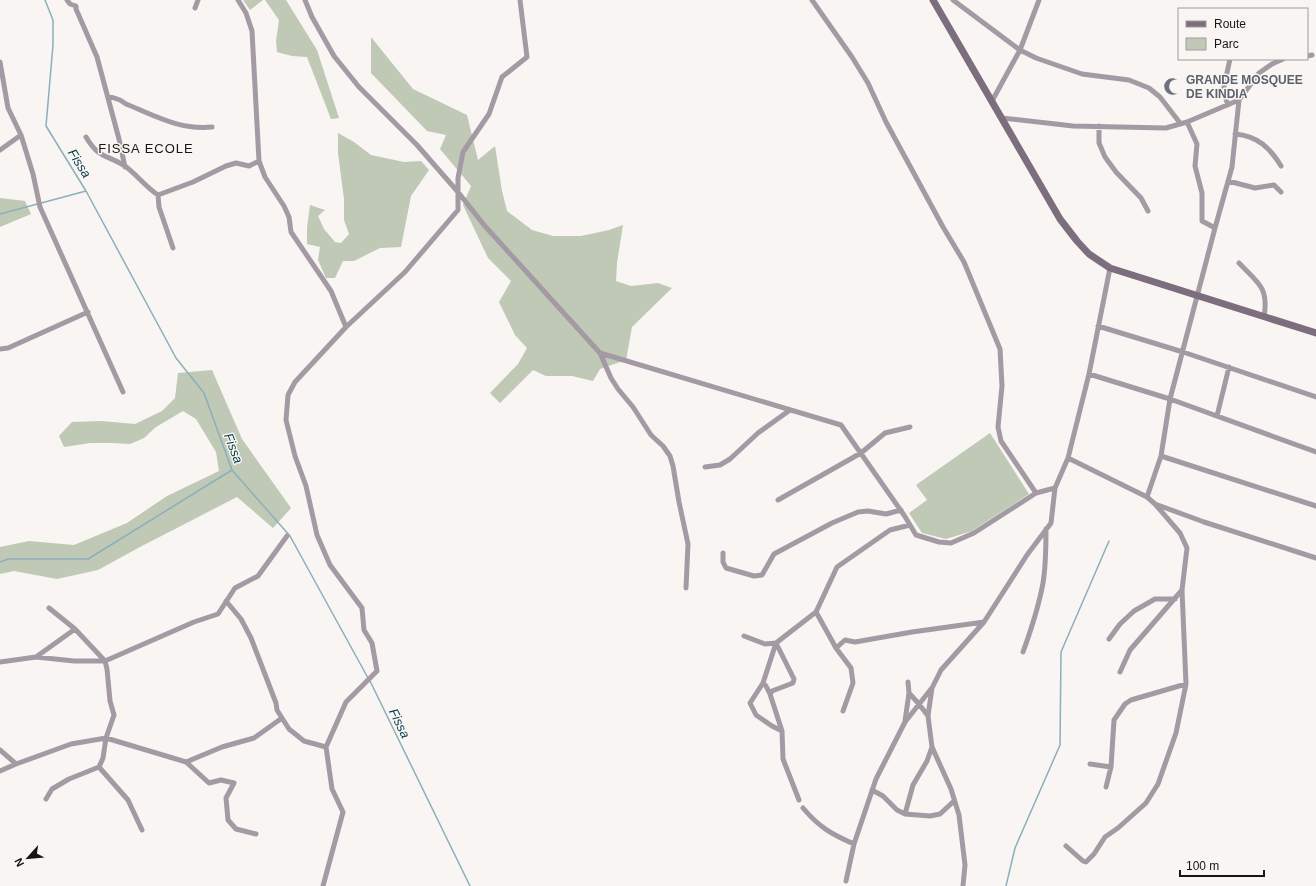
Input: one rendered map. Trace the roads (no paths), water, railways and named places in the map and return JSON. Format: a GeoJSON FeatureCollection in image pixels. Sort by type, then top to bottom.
{"type":"FeatureCollection","features":[{"type":"Feature","properties":{"kind":"main road"},"geometry":{"type":"LineString","coordinates":[[933,0],[1060,219],[1089,254],[1110,268],[1316,333]]}},
{"type":"Feature","properties":{"kind":"street"},"geometry":{"type":"LineString","coordinates":[[67,0],[70,4],[76,6],[98,57],[125,166]]}},
{"type":"Feature","properties":{"kind":"street"},"geometry":{"type":"LineString","coordinates":[[195,8],[198,0]]}},
{"type":"Feature","properties":{"kind":"street"},"geometry":{"type":"LineString","coordinates":[[238,0],[246,13],[252,31],[258,161],[265,177],[284,206],[289,218],[291,232],[331,291],[346,327]]}},
{"type":"Feature","properties":{"kind":"street"},"geometry":{"type":"LineString","coordinates":[[305,0],[312,17],[334,56],[359,87],[417,145],[458,192],[484,225],[600,353],[618,390],[633,407],[651,434],[663,446],[670,456],[673,466],[678,502],[688,544],[686,588]]}},
{"type":"Feature","properties":{"kind":"street"},"geometry":{"type":"LineString","coordinates":[[323,886],[343,812],[332,789],[326,747],[346,702],[377,671],[372,643],[364,630],[362,608],[330,565],[317,535],[306,486],[295,456],[286,420],[288,395],[295,382],[346,327],[405,272],[458,210],[458,178],[464,152],[489,114],[502,77],[527,57],[520,0]]}},
{"type":"Feature","properties":{"kind":"street"},"geometry":{"type":"LineString","coordinates":[[812,0],[852,57],[868,83],[897,143],[964,262],[1000,349],[1002,386],[998,426],[1001,442],[1036,493]]}},
{"type":"Feature","properties":{"kind":"street"},"geometry":{"type":"LineString","coordinates":[[953,0],[1020,50],[1036,58],[1082,74],[1129,80],[1149,88],[1160,97],[1180,123]]}},
{"type":"Feature","properties":{"kind":"street"},"geometry":{"type":"LineString","coordinates":[[992,100],[1020,50],[1039,0]]}},
{"type":"Feature","properties":{"kind":"street"},"geometry":{"type":"LineString","coordinates":[[1228,105],[1223,91],[1230,60]]}},
{"type":"Feature","properties":{"kind":"street"},"geometry":{"type":"LineString","coordinates":[[1002,118],[1073,126],[1166,128],[1187,122],[1238,100],[1260,73],[1272,64],[1281,60]]}},
{"type":"Feature","properties":{"kind":"street"},"geometry":{"type":"LineString","coordinates":[[0,62],[8,108],[21,135],[33,174],[40,207],[123,392]]}},
{"type":"Feature","properties":{"kind":"street"},"geometry":{"type":"LineString","coordinates":[[108,96],[181,126],[201,128],[212,127]]}},
{"type":"Feature","properties":{"kind":"street"},"geometry":{"type":"LineString","coordinates":[[1147,497],[1161,456],[1170,399],[1232,167],[1238,100]]}},
{"type":"Feature","properties":{"kind":"street"},"geometry":{"type":"LineString","coordinates":[[1187,122],[1198,144],[1195,166],[1202,193],[1202,221],[1215,228]]}},
{"type":"Feature","properties":{"kind":"street"},"geometry":{"type":"LineString","coordinates":[[1099,126],[1099,143],[1105,157],[1116,172],[1141,198],[1148,211]]}},
{"type":"Feature","properties":{"kind":"street"},"geometry":{"type":"LineString","coordinates":[[1235,134],[1251,136],[1272,151],[1281,166]]}},
{"type":"Feature","properties":{"kind":"street"},"geometry":{"type":"LineString","coordinates":[[0,150],[21,135]]}},
{"type":"Feature","properties":{"kind":"street"},"geometry":{"type":"LineString","coordinates":[[86,137],[96,152],[125,166],[149,189],[158,195]]}},
{"type":"Feature","properties":{"kind":"street"},"geometry":{"type":"LineString","coordinates":[[158,195],[193,182],[226,166],[236,163],[249,166],[258,161]]}},
{"type":"Feature","properties":{"kind":"street"},"geometry":{"type":"LineString","coordinates":[[1228,181],[1255,188],[1274,185],[1282,192]]}},
{"type":"Feature","properties":{"kind":"street"},"geometry":{"type":"LineString","coordinates":[[158,195],[159,207],[173,248]]}},
{"type":"Feature","properties":{"kind":"street"},"geometry":{"type":"LineString","coordinates":[[1239,264],[1261,286],[1266,304],[1264,317]]}},
{"type":"Feature","properties":{"kind":"street"},"geometry":{"type":"LineString","coordinates":[[846,881],[854,844],[876,778],[905,722],[932,688],[941,670],[984,622],[1027,554],[1051,523],[1055,488],[1068,458],[1089,374],[1110,268]]}},
{"type":"Feature","properties":{"kind":"street"},"geometry":{"type":"LineString","coordinates":[[0,349],[8,348],[88,312]]}},
{"type":"Feature","properties":{"kind":"street"},"geometry":{"type":"LineString","coordinates":[[1098,326],[1183,352],[1316,397]]}},
{"type":"Feature","properties":{"kind":"street"},"geometry":{"type":"LineString","coordinates":[[600,353],[841,425],[901,510],[916,535],[939,542],[951,543],[974,533],[1036,493],[1055,488]]}},
{"type":"Feature","properties":{"kind":"street"},"geometry":{"type":"LineString","coordinates":[[1217,416],[1229,368]]}},
{"type":"Feature","properties":{"kind":"street"},"geometry":{"type":"LineString","coordinates":[[1089,374],[1170,399],[1316,452]]}},
{"type":"Feature","properties":{"kind":"street"},"geometry":{"type":"LineString","coordinates":[[705,467],[720,465],[730,459],[758,433],[774,420],[790,410]]}},
{"type":"Feature","properties":{"kind":"street"},"geometry":{"type":"LineString","coordinates":[[778,500],[861,453],[885,433],[910,427]]}},
{"type":"Feature","properties":{"kind":"street"},"geometry":{"type":"LineString","coordinates":[[1161,456],[1316,506]]}},
{"type":"Feature","properties":{"kind":"street"},"geometry":{"type":"LineString","coordinates":[[1066,846],[1083,862],[1086,862],[1094,854],[1105,838],[1146,803],[1158,784],[1176,733],[1186,684],[1182,590],[1187,548],[1180,533],[1147,497],[1068,458]]}},
{"type":"Feature","properties":{"kind":"street"},"geometry":{"type":"LineString","coordinates":[[1155,504],[1204,522],[1316,558]]}},
{"type":"Feature","properties":{"kind":"street"},"geometry":{"type":"LineString","coordinates":[[723,553],[723,562],[726,568],[754,576],[762,574],[774,554],[832,523],[858,512],[868,511],[886,514],[901,510]]}},
{"type":"Feature","properties":{"kind":"street"},"geometry":{"type":"LineString","coordinates":[[744,636],[765,644],[776,643],[816,612],[838,567],[890,530],[910,525]]}},
{"type":"Feature","properties":{"kind":"street"},"geometry":{"type":"LineString","coordinates":[[1023,652],[1043,583],[1046,558],[1046,528]]}},
{"type":"Feature","properties":{"kind":"street"},"geometry":{"type":"LineString","coordinates":[[0,662],[36,657],[74,661],[105,660],[194,622],[218,614],[235,588],[258,576],[287,536]]}},
{"type":"Feature","properties":{"kind":"street"},"geometry":{"type":"LineString","coordinates":[[1120,672],[1130,650],[1182,590]]}},
{"type":"Feature","properties":{"kind":"street"},"geometry":{"type":"LineString","coordinates":[[1109,639],[1120,624],[1134,611],[1155,599],[1175,599]]}},
{"type":"Feature","properties":{"kind":"street"},"geometry":{"type":"LineString","coordinates":[[226,601],[241,619],[251,638],[276,703],[277,710],[289,729],[304,741],[326,747]]}},
{"type":"Feature","properties":{"kind":"street"},"geometry":{"type":"LineString","coordinates":[[46,799],[52,789],[69,779],[99,767],[103,758],[106,738],[114,715],[110,701],[105,660],[75,629],[49,608]]}},
{"type":"Feature","properties":{"kind":"street"},"geometry":{"type":"LineString","coordinates":[[816,612],[836,648],[851,668],[853,683],[843,711]]}},
{"type":"Feature","properties":{"kind":"street"},"geometry":{"type":"LineString","coordinates":[[836,648],[845,640],[855,642],[984,622]]}},
{"type":"Feature","properties":{"kind":"street"},"geometry":{"type":"LineString","coordinates":[[36,657],[75,629]]}},
{"type":"Feature","properties":{"kind":"street"},"geometry":{"type":"LineString","coordinates":[[776,643],[763,683],[750,703],[756,715],[782,731]]}},
{"type":"Feature","properties":{"kind":"street"},"geometry":{"type":"LineString","coordinates":[[770,694],[772,691],[793,684],[794,679],[776,643]]}},
{"type":"Feature","properties":{"kind":"street"},"geometry":{"type":"LineString","coordinates":[[905,722],[909,692],[908,682]]}},
{"type":"Feature","properties":{"kind":"street"},"geometry":{"type":"LineString","coordinates":[[763,683],[770,694],[782,731],[783,758],[799,800]]}},
{"type":"Feature","properties":{"kind":"street"},"geometry":{"type":"LineString","coordinates":[[1106,787],[1111,767],[1114,720],[1125,704],[1131,700],[1186,684]]}},
{"type":"Feature","properties":{"kind":"street"},"geometry":{"type":"LineString","coordinates":[[932,688],[928,716],[932,747],[951,789],[958,816],[965,865],[963,886]]}},
{"type":"Feature","properties":{"kind":"street"},"geometry":{"type":"LineString","coordinates":[[909,692],[928,716]]}},
{"type":"Feature","properties":{"kind":"street"},"geometry":{"type":"LineString","coordinates":[[186,762],[222,747],[254,738],[282,718]]}},
{"type":"Feature","properties":{"kind":"street"},"geometry":{"type":"LineString","coordinates":[[0,771],[71,744],[106,738],[186,762],[209,783],[221,780],[234,783],[226,798],[228,820],[236,829],[256,834]]}},
{"type":"Feature","properties":{"kind":"street"},"geometry":{"type":"LineString","coordinates":[[906,814],[913,785],[927,761],[932,747]]}},
{"type":"Feature","properties":{"kind":"street"},"geometry":{"type":"LineString","coordinates":[[0,750],[16,764]]}},
{"type":"Feature","properties":{"kind":"street"},"geometry":{"type":"LineString","coordinates":[[1090,764],[1111,767]]}},
{"type":"Feature","properties":{"kind":"street"},"geometry":{"type":"LineString","coordinates":[[99,767],[128,800],[142,830]]}},
{"type":"Feature","properties":{"kind":"street"},"geometry":{"type":"LineString","coordinates":[[872,790],[883,796],[897,810],[906,814],[930,816],[940,814],[954,801]]}},
{"type":"Feature","properties":{"kind":"street"},"geometry":{"type":"LineString","coordinates":[[803,808],[822,828],[854,844]]}},
{"type":"Feature","properties":{"kind":"waterway","name":"Fissa"},"geometry":{"type":"LineString","coordinates":[[45,0],[53,20],[53,45],[46,126],[86,191],[176,358],[204,393],[232,470],[290,536],[368,678]]}},
{"type":"Feature","properties":{"kind":"waterway"},"geometry":{"type":"LineString","coordinates":[[0,214],[86,191]]}},
{"type":"Feature","properties":{"kind":"waterway"},"geometry":{"type":"LineString","coordinates":[[0,562],[8,559],[88,559],[232,470]]}},
{"type":"Feature","properties":{"kind":"waterway"},"geometry":{"type":"LineString","coordinates":[[1006,886],[1015,848],[1060,745],[1061,652],[1109,541]]}},
{"type":"Feature","properties":{"kind":"waterway","name":"Fissa"},"geometry":{"type":"LineString","coordinates":[[370,681],[470,886]]}},
{"type":"Feature","properties":{"kind":"place","name":"GRANDE MOSQUEE DE KINDIA"},"geometry":{"type":"Point","coordinates":[1173,87]}},
{"type":"Feature","properties":{"kind":"district","name":"FISSA ECOLE"},"geometry":{"type":"Point","coordinates":[146,148]}}]}
